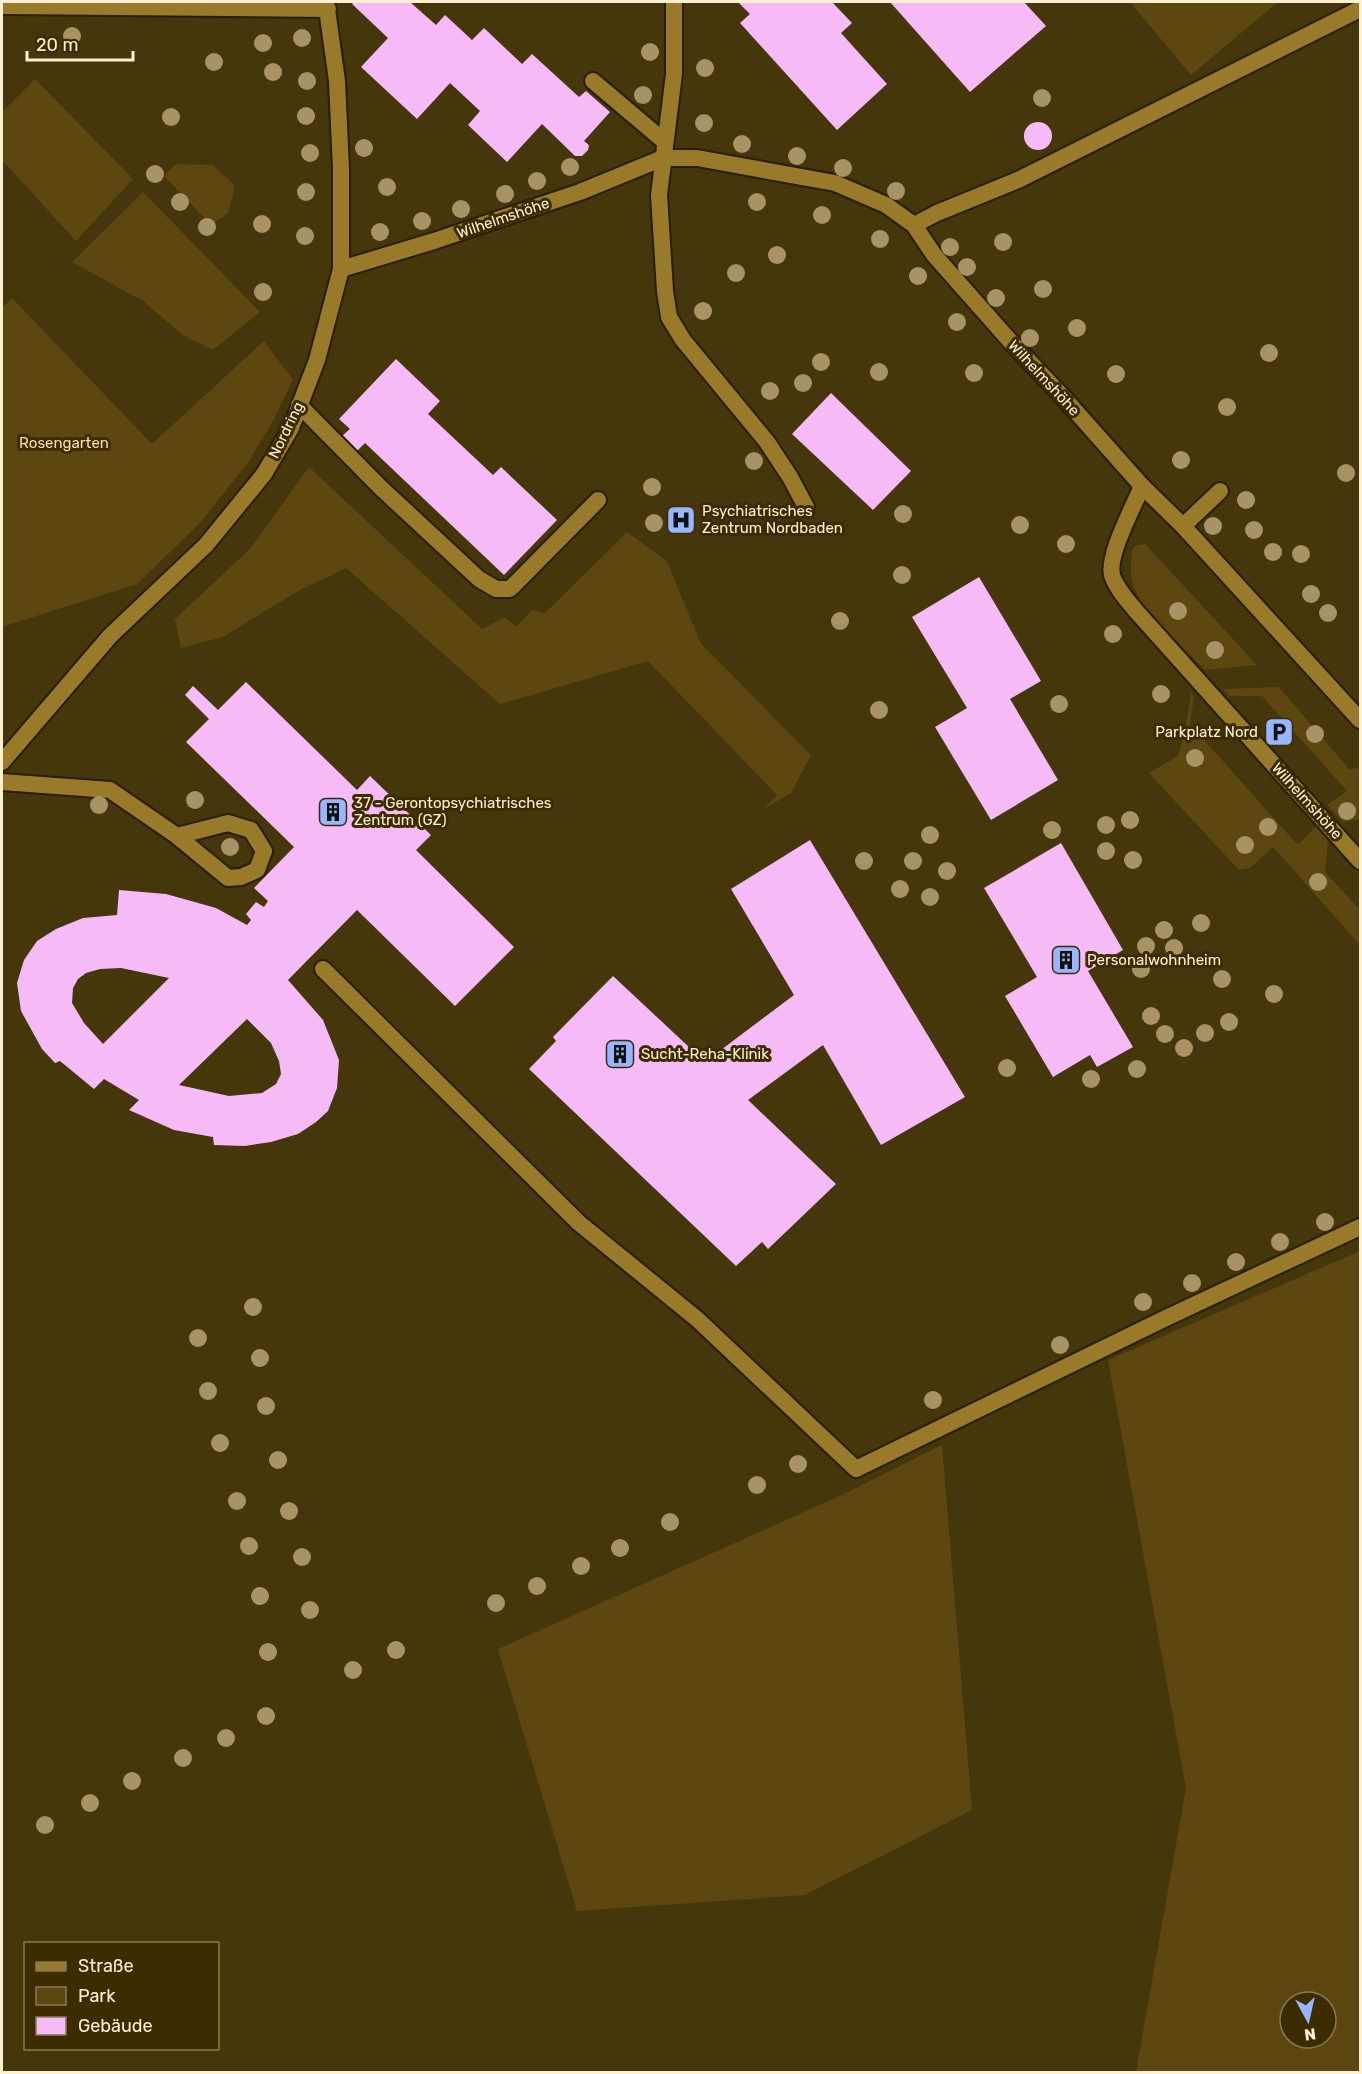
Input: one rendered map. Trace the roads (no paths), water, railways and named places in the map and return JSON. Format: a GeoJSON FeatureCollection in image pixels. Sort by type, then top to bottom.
{"type":"FeatureCollection","features":[{"type":"Feature","properties":{"kind":"street"},"geometry":{"type":"LineString","coordinates":[[675,2],[674,74],[659,195],[665,291],[669,317],[683,340],[767,442],[806,507]]}},
{"type":"Feature","properties":{"kind":"street"},"geometry":{"type":"LineString","coordinates":[[2,6],[327,5]]}},
{"type":"Feature","properties":{"kind":"street","name":"Nordring"},"geometry":{"type":"LineString","coordinates":[[2,762],[110,636],[206,545],[264,474],[291,428],[317,360],[341,269],[338,92],[327,5]]}},
{"type":"Feature","properties":{"kind":"street"},"geometry":{"type":"LineString","coordinates":[[914,225],[937,213],[1018,180],[1360,9]]}},
{"type":"Feature","properties":{"kind":"street"},"geometry":{"type":"LineString","coordinates":[[593,81],[664,150]]}},
{"type":"Feature","properties":{"kind":"street","name":"Wilhelmshöhe"},"geometry":{"type":"LineString","coordinates":[[341,269],[434,241],[580,192],[664,150],[834,183],[886,205],[914,225],[934,255],[1010,341],[1360,720]]}},
{"type":"Feature","properties":{"kind":"street"},"geometry":{"type":"LineString","coordinates":[[299,405],[381,488],[479,579],[496,589],[510,589],[598,501]]}},
{"type":"Feature","properties":{"kind":"street","name":"Wilhelmshöhe"},"geometry":{"type":"LineString","coordinates":[[1142,486],[1111,560],[1112,575],[1119,589],[1136,611],[1360,861]]}},
{"type":"Feature","properties":{"kind":"street"},"geometry":{"type":"LineString","coordinates":[[1183,526],[1220,491]]}},
{"type":"Feature","properties":{"kind":"street"},"geometry":{"type":"LineString","coordinates":[[2,782],[110,789],[177,836],[228,878],[241,877],[257,870],[264,850],[251,830],[228,823],[177,836]]}},
{"type":"Feature","properties":{"kind":"street"},"geometry":{"type":"LineString","coordinates":[[323,969],[579,1223],[697,1319],[856,1469],[1166,1318],[1360,1227]]}},
{"type":"Feature","properties":{"kind":"place","name":"Psychiatrisches Zentrum Nordbaden"},"geometry":{"type":"Point","coordinates":[681,520]}},
{"type":"Feature","properties":{"kind":"place","name":"Parkplatz Nord"},"geometry":{"type":"Point","coordinates":[1279,732]}},
{"type":"Feature","properties":{"kind":"place","name":"37 - Gerontopsychiatrisches Zentrum (GZ)"},"geometry":{"type":"Point","coordinates":[333,812]}},
{"type":"Feature","properties":{"kind":"place","name":"Personalwohnheim"},"geometry":{"type":"Point","coordinates":[1066,960]}},
{"type":"Feature","properties":{"kind":"place","name":"Sucht-Reha-Klinik"},"geometry":{"type":"Point","coordinates":[620,1054]}},
{"type":"Feature","properties":{"kind":"park label","name":"Rosengarten"},"geometry":{"type":"Point","coordinates":[64,443]}}]}
